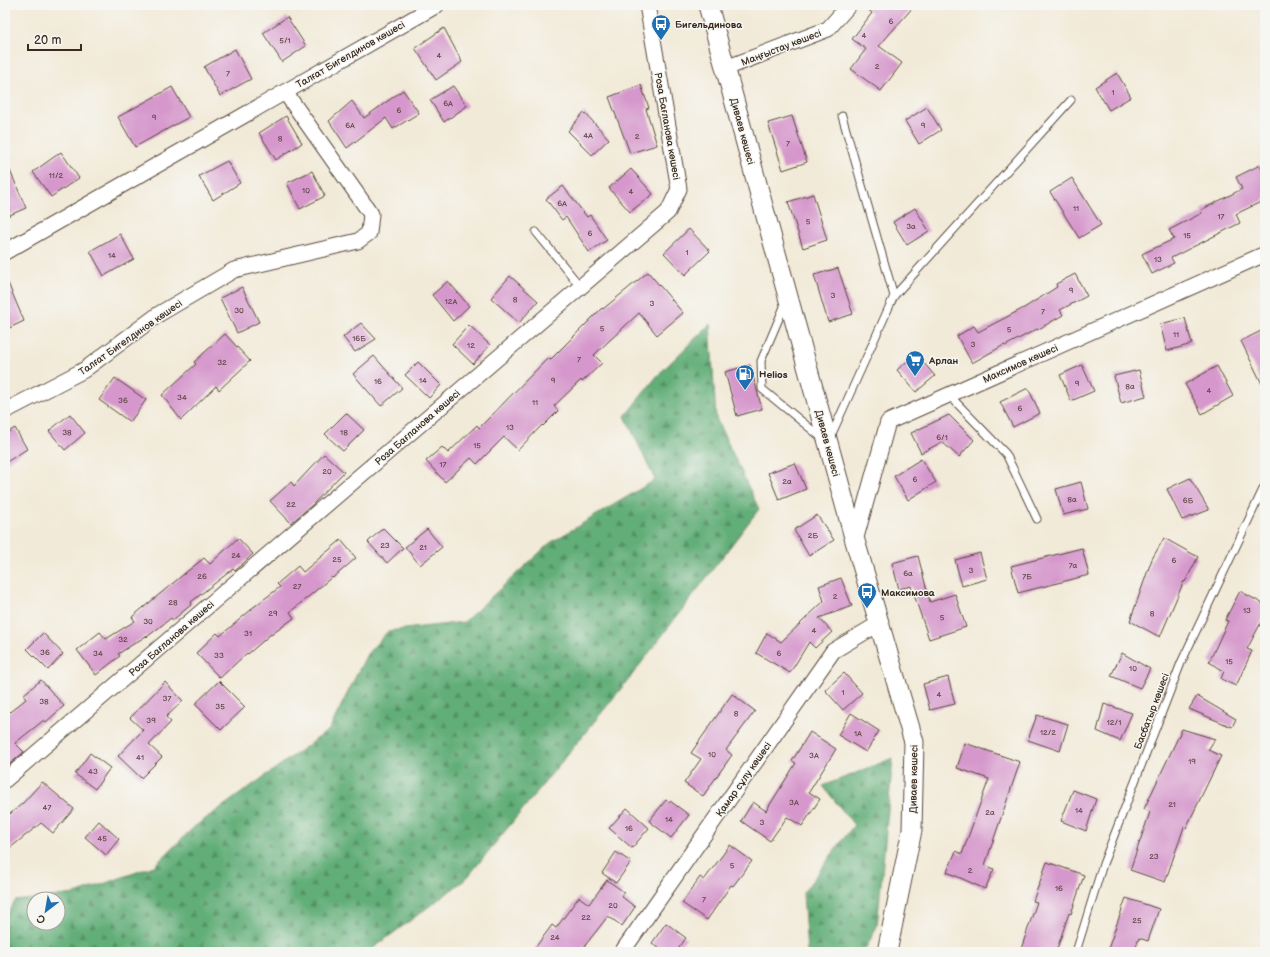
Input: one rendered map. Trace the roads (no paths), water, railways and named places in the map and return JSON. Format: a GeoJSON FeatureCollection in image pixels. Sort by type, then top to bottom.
{"type":"FeatureCollection","features":[{"type":"Feature","properties":{"kind":"street","name":"Талғат Бигелдинов көшесі"},"geometry":{"type":"LineString","coordinates":[[5,252],[437,5]]}},
{"type":"Feature","properties":{"kind":"street","name":"Роза Бағланова көшесі"},"geometry":{"type":"LineString","coordinates":[[5,780],[668,212],[679,189],[647,5]]}},
{"type":"Feature","properties":{"kind":"street","name":"Диваев көшесі"},"geometry":{"type":"LineString","coordinates":[[708,5],[855,542],[914,742],[912,830],[887,952]]}},
{"type":"Feature","properties":{"kind":"street","name":"Маңғыстау көшесі"},"geometry":{"type":"LineString","coordinates":[[726,68],[828,29],[849,5]]}},
{"type":"Feature","properties":{"kind":"street","name":"Талғат Бигелдинов көшесі"},"geometry":{"type":"LineString","coordinates":[[5,411],[84,370],[159,314],[234,270],[358,241],[369,233],[371,214],[285,92]]}},
{"type":"Feature","properties":{"kind":"street","name":"Максимов көшесі"},"geometry":{"type":"LineString","coordinates":[[855,542],[888,422],[1265,254]]}},
{"type":"Feature","properties":{"kind":"street","name":"Қамар сұлу көшесі"},"geometry":{"type":"LineString","coordinates":[[622,952],[832,651],[880,623]]}},
{"type":"Feature","properties":{"kind":"lane"},"geometry":{"type":"LineString","coordinates":[[788,297],[761,361],[762,390],[828,442],[894,296],[1071,100]]}},
{"type":"Feature","properties":{"kind":"lane"},"geometry":{"type":"LineString","coordinates":[[842,116],[894,296]]}},
{"type":"Feature","properties":{"kind":"lane"},"geometry":{"type":"LineString","coordinates":[[536,232],[580,286]]}},
{"type":"Feature","properties":{"kind":"lane"},"geometry":{"type":"LineString","coordinates":[[949,395],[1006,454],[1037,518]]}},
{"type":"Feature","properties":{"kind":"lane","name":"Басбатыр көшесі"},"geometry":{"type":"LineString","coordinates":[[1076,952],[1103,864],[1181,663],[1265,485]]}},
{"type":"Feature","properties":{"kind":"place","name":"Бигельдинова"},"geometry":{"type":"Point","coordinates":[661,41]}},
{"type":"Feature","properties":{"kind":"place","name":"Арлан"},"geometry":{"type":"Point","coordinates":[915,377]}},
{"type":"Feature","properties":{"kind":"place","name":"Helios"},"geometry":{"type":"Point","coordinates":[745,391]}},
{"type":"Feature","properties":{"kind":"place","name":"Максимова"},"geometry":{"type":"Point","coordinates":[867,609]}}]}
